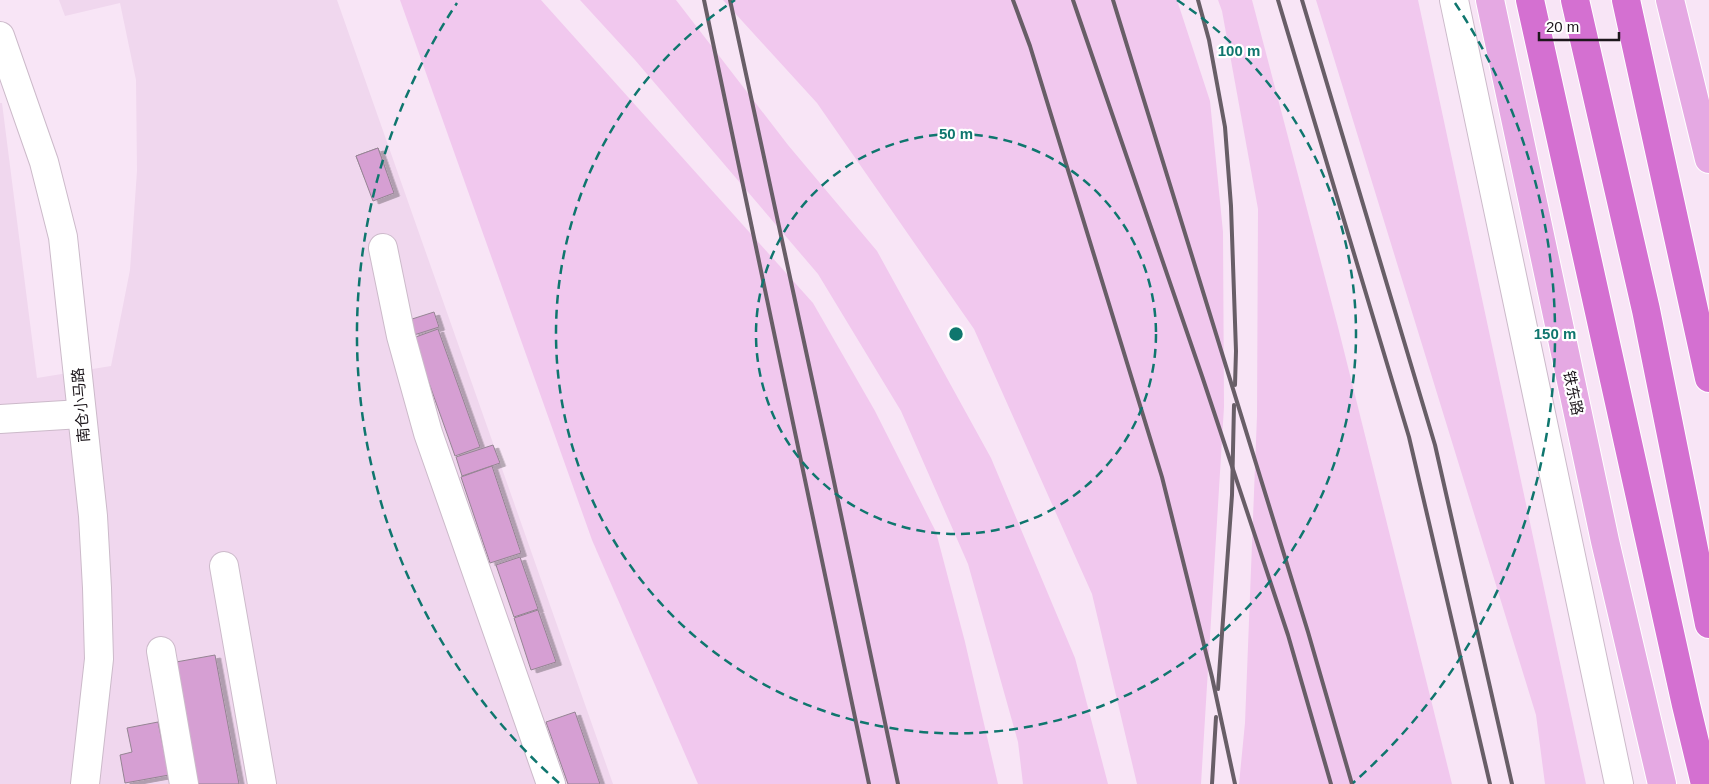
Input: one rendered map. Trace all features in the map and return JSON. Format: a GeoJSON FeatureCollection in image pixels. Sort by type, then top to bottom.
{"type":"FeatureCollection","features":[{"type":"Feature","properties":{"kind":"highway"},"geometry":{"type":"LineString","coordinates":[[1530,0],[1705,784]]}},
{"type":"Feature","properties":{"kind":"highway"},"geometry":{"type":"LineString","coordinates":[[1575,0],[1646,310],[1709,624]]}},
{"type":"Feature","properties":{"kind":"highway"},"geometry":{"type":"LineString","coordinates":[[1626,0],[1709,378]]}},
{"type":"Feature","properties":{"kind":"main road","name":"铁东路"},"geometry":{"type":"LineString","coordinates":[[1490,0],[1603,532],[1662,784]]}},
{"type":"Feature","properties":{"kind":"main road"},"geometry":{"type":"LineString","coordinates":[[1670,0],[1709,160]]}},
{"type":"Feature","properties":{"kind":"street"},"geometry":{"type":"LineString","coordinates":[[1454,0],[1619,784]]}},
{"type":"Feature","properties":{"kind":"street","name":"南仓小马路"},"geometry":{"type":"LineString","coordinates":[[0,36],[44,162],[64,237],[93,516],[97,588],[99,659],[85,784]]}},
{"type":"Feature","properties":{"kind":"street"},"geometry":{"type":"LineString","coordinates":[[383,248],[401,336],[428,433],[551,784]]}},
{"type":"Feature","properties":{"kind":"street"},"geometry":{"type":"LineString","coordinates":[[0,419],[82,414]]}},
{"type":"Feature","properties":{"kind":"street"},"geometry":{"type":"LineString","coordinates":[[224,566],[262,784]]}},
{"type":"Feature","properties":{"kind":"street"},"geometry":{"type":"LineString","coordinates":[[161,651],[184,784]]}},
{"type":"Feature","properties":{"kind":"shaded area"},"geometry":{"type":"Polygon","coordinates":[[[59,0],[337,0],[613,784],[0,784],[0,103],[2,103],[37,378],[111,366],[130,270],[137,171],[136,80],[120,3],[65,16],[59,0]]]}},
{"type":"Feature","properties":{"kind":"shaded area"},"geometry":{"type":"Polygon","coordinates":[[[400,0],[541,0],[813,303],[875,411],[936,532],[965,642],[998,784],[698,784],[592,540],[400,0]]]}},
{"type":"Feature","properties":{"kind":"shaded area"},"geometry":{"type":"Polygon","coordinates":[[[580,0],[676,0],[788,145],[877,251],[991,458],[1075,658],[1108,784],[1023,784],[1018,742],[968,564],[901,411],[818,274],[635,60],[580,0]]]}},
{"type":"Feature","properties":{"kind":"shaded area"},"geometry":{"type":"Polygon","coordinates":[[[723,0],[1177,0],[1210,101],[1223,232],[1224,407],[1201,784],[1137,784],[1092,594],[974,329],[817,103],[723,0]]]}},
{"type":"Feature","properties":{"kind":"shaded area"},"geometry":{"type":"Polygon","coordinates":[[[1218,0],[1252,0],[1338,327],[1452,784],[1239,784],[1245,723],[1257,416],[1258,209],[1222,11],[1218,0]]]}},
{"type":"Feature","properties":{"kind":"shaded area"},"geometry":{"type":"Polygon","coordinates":[[[1316,0],[1418,0],[1586,784],[1545,784],[1536,715],[1316,0]]]}},
{"type":"Feature","properties":{"kind":"building"},"geometry":{"type":"Polygon","coordinates":[[[378,148],[386,171],[365,179],[356,156],[378,148]]]}},
{"type":"Feature","properties":{"kind":"building"},"geometry":{"type":"Polygon","coordinates":[[[378,148],[394,193],[373,201],[356,156],[378,148]]]}},
{"type":"Feature","properties":{"kind":"building"},"geometry":{"type":"Polygon","coordinates":[[[434,312],[439,327],[414,335],[409,320],[434,312]]]}},
{"type":"Feature","properties":{"kind":"building"},"geometry":{"type":"Polygon","coordinates":[[[438,329],[480,447],[455,456],[413,338],[438,329]]]}},
{"type":"Feature","properties":{"kind":"building"},"geometry":{"type":"Polygon","coordinates":[[[493,445],[500,463],[462,476],[456,457],[493,445]]]}},
{"type":"Feature","properties":{"kind":"building"},"geometry":{"type":"Polygon","coordinates":[[[492,466],[521,553],[490,563],[461,477],[492,466]]]}},
{"type":"Feature","properties":{"kind":"building"},"geometry":{"type":"Polygon","coordinates":[[[520,557],[538,609],[514,617],[496,565],[520,557]]]}},
{"type":"Feature","properties":{"kind":"building"},"geometry":{"type":"Polygon","coordinates":[[[538,610],[556,662],[531,670],[514,618],[538,610]]]}},
{"type":"Feature","properties":{"kind":"building"},"geometry":{"type":"Polygon","coordinates":[[[215,655],[239,784],[187,784],[165,664],[215,655]]]}},
{"type":"Feature","properties":{"kind":"building"},"geometry":{"type":"Polygon","coordinates":[[[575,712],[600,784],[568,784],[546,722],[575,712]]]}},
{"type":"Feature","properties":{"kind":"building"},"geometry":{"type":"Polygon","coordinates":[[[158,722],[169,775],[125,783],[120,755],[132,752],[127,728],[158,722]]]}},
{"type":"Feature","properties":{"kind":"railway"},"geometry":{"type":"LineString","coordinates":[[704,0],[869,784]]}},
{"type":"Feature","properties":{"kind":"railway"},"geometry":{"type":"LineString","coordinates":[[730,0],[898,784]]}},
{"type":"Feature","properties":{"kind":"railway"},"geometry":{"type":"LineString","coordinates":[[1013,0],[1030,46],[1162,477],[1212,677],[1235,784]]}},
{"type":"Feature","properties":{"kind":"railway"},"geometry":{"type":"LineString","coordinates":[[1073,0],[1202,376],[1288,635],[1331,784]]}},
{"type":"Feature","properties":{"kind":"railway"},"geometry":{"type":"LineString","coordinates":[[1113,0],[1308,632],[1352,784]]}},
{"type":"Feature","properties":{"kind":"railway"},"geometry":{"type":"LineString","coordinates":[[1198,0],[1209,40],[1225,127],[1231,206],[1236,351],[1235,385]]}},
{"type":"Feature","properties":{"kind":"railway"},"geometry":{"type":"LineString","coordinates":[[1278,0],[1409,437],[1490,784]]}},
{"type":"Feature","properties":{"kind":"railway"},"geometry":{"type":"LineString","coordinates":[[1302,0],[1435,445],[1512,784]]}},
{"type":"Feature","properties":{"kind":"railway"},"geometry":{"type":"LineString","coordinates":[[1218,689],[1232,495],[1234,405]]}},
{"type":"Feature","properties":{"kind":"railway"},"geometry":{"type":"LineString","coordinates":[[1212,784],[1216,717]]}}]}
